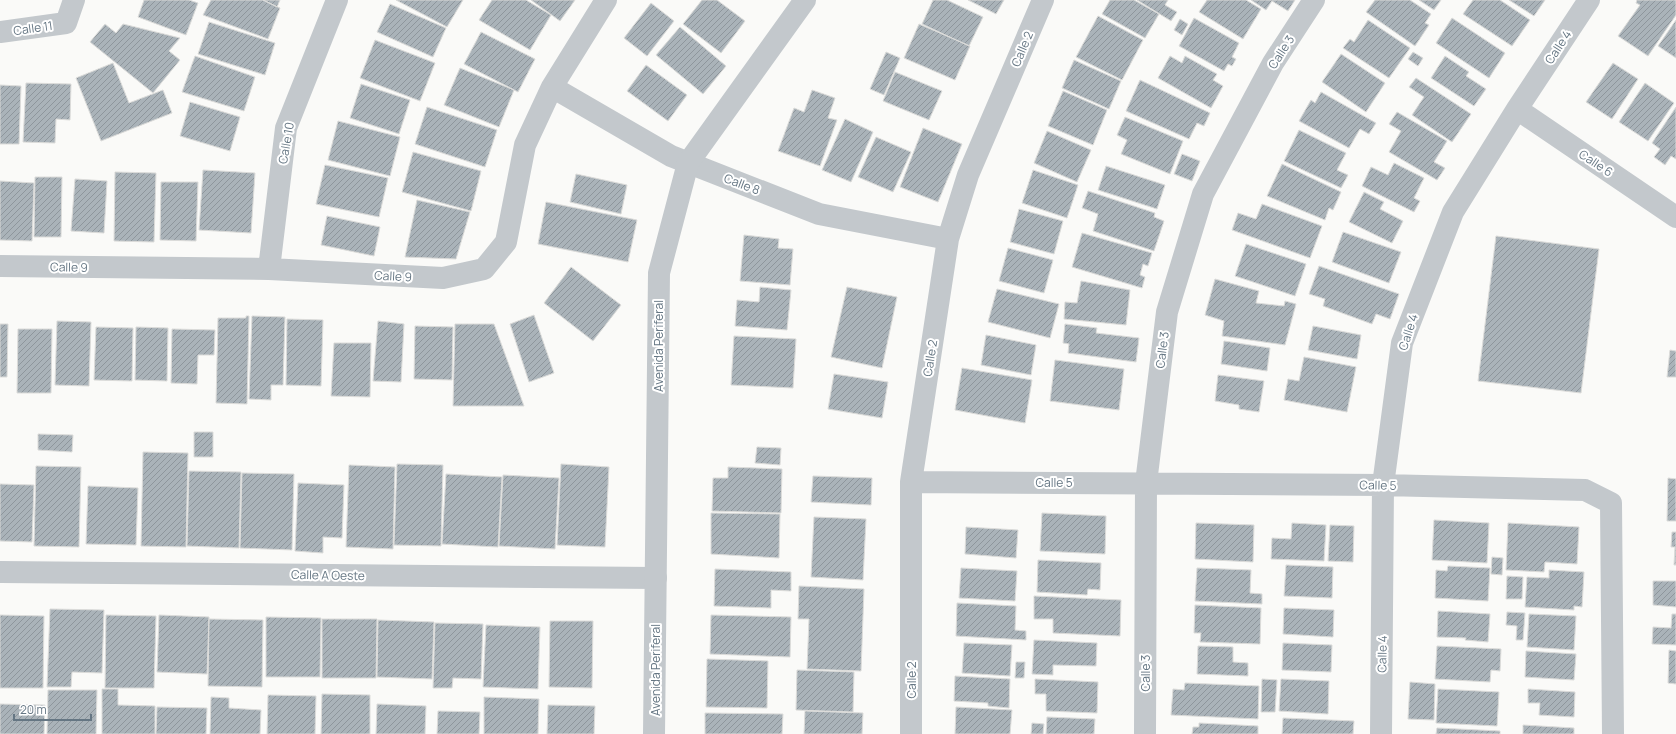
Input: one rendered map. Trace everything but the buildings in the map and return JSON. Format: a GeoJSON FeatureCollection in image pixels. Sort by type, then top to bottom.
{"type":"FeatureCollection","features":[{"type":"Feature","properties":{"kind":"street","name":"Calle 11"},"geometry":{"type":"LineString","coordinates":[[0,32],[66,23],[74,0]]}},
{"type":"Feature","properties":{"kind":"street","name":"Calle 10"},"geometry":{"type":"LineString","coordinates":[[269,269],[286,128],[337,0]]}},
{"type":"Feature","properties":{"kind":"street","name":"Calle 9"},"geometry":{"type":"LineString","coordinates":[[0,266],[269,269],[443,278],[484,269],[506,242],[525,145],[552,87],[606,0]]}},
{"type":"Feature","properties":{"kind":"street","name":"Avenida Periferal"},"geometry":{"type":"LineString","coordinates":[[654,734],[659,273],[688,163],[805,0]]}},
{"type":"Feature","properties":{"kind":"street","name":"Calle 2"},"geometry":{"type":"LineString","coordinates":[[910,734],[911,482],[948,239],[968,175],[1043,0]]}},
{"type":"Feature","properties":{"kind":"street","name":"Calle 3"},"geometry":{"type":"LineString","coordinates":[[1145,734],[1146,483],[1167,312],[1203,194],[1273,62],[1314,0]]}},
{"type":"Feature","properties":{"kind":"street","name":"Calle 4"},"geometry":{"type":"LineString","coordinates":[[1381,734],[1383,485],[1402,343],[1453,212],[1517,109],[1589,0]]}},
{"type":"Feature","properties":{"kind":"street","name":"Calle 8"},"geometry":{"type":"LineString","coordinates":[[552,87],[671,156],[819,214],[948,239]]}},
{"type":"Feature","properties":{"kind":"street","name":"Calle 6"},"geometry":{"type":"LineString","coordinates":[[1517,109],[1676,217]]}},
{"type":"Feature","properties":{"kind":"street","name":"Calle 5"},"geometry":{"type":"LineString","coordinates":[[911,482],[1383,485],[1585,490],[1611,503],[1613,734]]}},
{"type":"Feature","properties":{"kind":"street","name":"Calle A Oeste"},"geometry":{"type":"LineString","coordinates":[[0,572],[656,578]]}}]}
